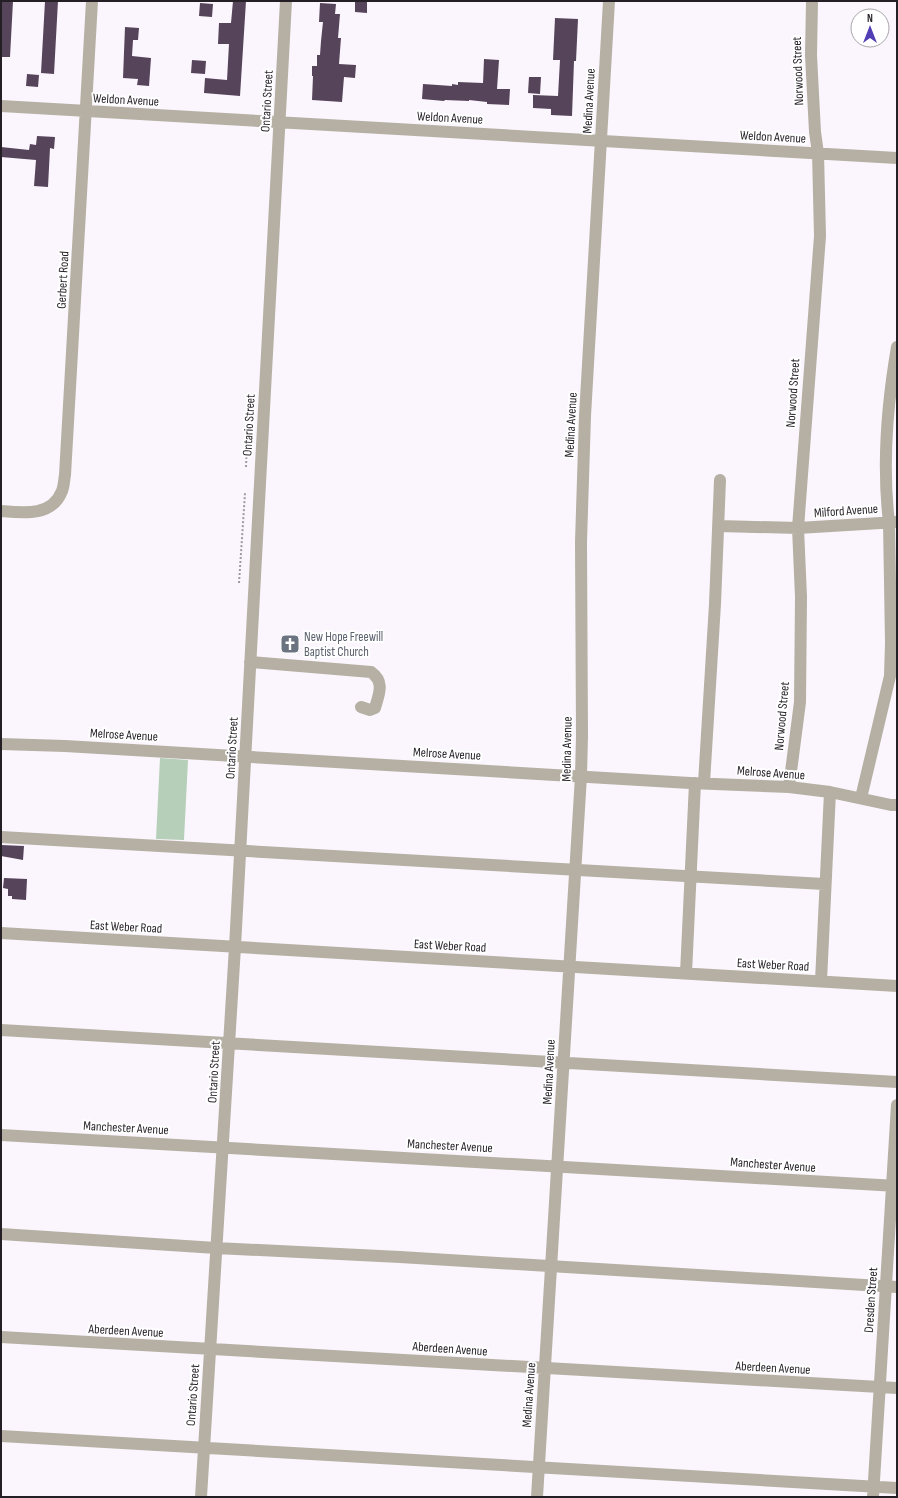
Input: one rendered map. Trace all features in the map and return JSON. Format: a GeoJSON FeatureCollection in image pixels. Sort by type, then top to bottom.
{"type":"FeatureCollection","features":[{"type":"Feature","properties":{"kind":"street","name":"Gerbert Road"},"geometry":{"type":"LineString","coordinates":[[1,511],[23,513],[39,512],[53,504],[62,491],[66,467],[92,1]]}},
{"type":"Feature","properties":{"kind":"street","name":"Ontario Street"},"geometry":{"type":"LineString","coordinates":[[201,1497],[246,756],[286,1]]}},
{"type":"Feature","properties":{"kind":"street","name":"Medina Avenue"},"geometry":{"type":"LineString","coordinates":[[537,1497],[581,776],[581,542],[585,416],[609,1]]}},
{"type":"Feature","properties":{"kind":"street","name":"Norwood Street"},"geometry":{"type":"LineString","coordinates":[[789,787],[800,702],[801,597],[798,528],[820,236],[818,153],[815,132],[811,56],[812,1]]}},
{"type":"Feature","properties":{"kind":"street","name":"Weldon Avenue"},"geometry":{"type":"LineString","coordinates":[[1,106],[897,158]]}},
{"type":"Feature","properties":{"kind":"street"},"geometry":{"type":"LineString","coordinates":[[861,798],[890,676],[893,522],[887,497],[887,428],[897,347]]}},
{"type":"Feature","properties":{"kind":"street"},"geometry":{"type":"LineString","coordinates":[[686,974],[691,876],[700,783],[719,526],[720,480]]}},
{"type":"Feature","properties":{"kind":"street","name":"Milford Avenue"},"geometry":{"type":"LineString","coordinates":[[719,526],[798,528],[893,522]]}},
{"type":"Feature","properties":{"kind":"street"},"geometry":{"type":"LineString","coordinates":[[250,662],[371,672],[376,676],[380,684],[379,695],[375,708],[370,710],[361,707]]}},
{"type":"Feature","properties":{"kind":"street","name":"Melrose Avenue"},"geometry":{"type":"LineString","coordinates":[[1,744],[66,746],[789,787],[830,792],[895,807]]}},
{"type":"Feature","properties":{"kind":"street"},"geometry":{"type":"LineString","coordinates":[[820,981],[830,792]]}},
{"type":"Feature","properties":{"kind":"street"},"geometry":{"type":"LineString","coordinates":[[1,837],[824,884]]}},
{"type":"Feature","properties":{"kind":"street","name":"East Weber Road"},"geometry":{"type":"LineString","coordinates":[[1,933],[897,986]]}},
{"type":"Feature","properties":{"kind":"street"},"geometry":{"type":"LineString","coordinates":[[1,1030],[897,1082]]}},
{"type":"Feature","properties":{"kind":"street","name":"Dresden Street"},"geometry":{"type":"LineString","coordinates":[[873,1492],[880,1387],[891,1286],[897,1106]]}},
{"type":"Feature","properties":{"kind":"street","name":"Manchester Avenue"},"geometry":{"type":"LineString","coordinates":[[1,1135],[894,1186]]}},
{"type":"Feature","properties":{"kind":"street"},"geometry":{"type":"LineString","coordinates":[[1,1234],[216,1248],[400,1257],[891,1286]]}},
{"type":"Feature","properties":{"kind":"street","name":"Aberdeen Avenue"},"geometry":{"type":"LineString","coordinates":[[1,1338],[897,1388]]}},
{"type":"Feature","properties":{"kind":"street"},"geometry":{"type":"LineString","coordinates":[[1,1436],[539,1467],[873,1492],[897,1488]]}},
{"type":"Feature","properties":{"kind":"path"},"geometry":{"type":"LineString","coordinates":[[246,467],[247,442]]}},
{"type":"Feature","properties":{"kind":"path"},"geometry":{"type":"LineString","coordinates":[[239,583],[245,493]]}},
{"type":"Feature","properties":{"kind":"green space"},"geometry":{"type":"Polygon","coordinates":[[[160,758],[188,760],[184,840],[156,839],[160,758]]]}},
{"type":"Feature","properties":{"kind":"building"},"geometry":{"type":"Polygon","coordinates":[[[1,1],[13,1],[10,57],[1,57],[1,1]]]}},
{"type":"Feature","properties":{"kind":"building"},"geometry":{"type":"Polygon","coordinates":[[[45,1],[58,1],[54,74],[41,73],[45,1]]]}},
{"type":"Feature","properties":{"kind":"building"},"geometry":{"type":"Polygon","coordinates":[[[233,1],[246,1],[240,96],[204,93],[205,78],[227,80],[229,44],[218,44],[219,23],[231,23],[233,1]]]}},
{"type":"Feature","properties":{"kind":"building"},"geometry":{"type":"Polygon","coordinates":[[[355,1],[367,1],[367,13],[355,12],[355,1]]]}},
{"type":"Feature","properties":{"kind":"building"},"geometry":{"type":"Polygon","coordinates":[[[200,3],[213,4],[212,17],[199,16],[200,3]]]}},
{"type":"Feature","properties":{"kind":"building"},"geometry":{"type":"Polygon","coordinates":[[[320,3],[336,4],[335,14],[340,14],[338,38],[341,38],[339,64],[356,65],[355,78],[344,77],[342,102],[312,100],[312,66],[317,66],[317,55],[320,55],[323,22],[319,22],[320,3]]]}},
{"type":"Feature","properties":{"kind":"building"},"geometry":{"type":"Polygon","coordinates":[[[555,18],[578,19],[576,61],[574,61],[572,116],[551,115],[551,109],[533,108],[533,95],[558,96],[560,60],[553,60],[555,18]]]}},
{"type":"Feature","properties":{"kind":"building"},"geometry":{"type":"Polygon","coordinates":[[[125,27],[139,28],[138,40],[133,40],[132,56],[151,58],[149,86],[137,85],[138,79],[123,78],[125,27]]]}},
{"type":"Feature","properties":{"kind":"building"},"geometry":{"type":"Polygon","coordinates":[[[484,59],[499,60],[497,89],[510,89],[509,105],[487,104],[487,102],[469,100],[444,101],[422,99],[423,84],[452,86],[452,84],[458,85],[458,82],[483,83],[484,59]]]}},
{"type":"Feature","properties":{"kind":"building"},"geometry":{"type":"Polygon","coordinates":[[[192,60],[206,61],[205,74],[191,73],[192,60]]]}},
{"type":"Feature","properties":{"kind":"building"},"geometry":{"type":"Polygon","coordinates":[[[27,74],[39,75],[38,87],[26,86],[27,74]]]}},
{"type":"Feature","properties":{"kind":"building"},"geometry":{"type":"Polygon","coordinates":[[[529,77],[541,77],[540,94],[528,93],[529,77]]]}},
{"type":"Feature","properties":{"kind":"building"},"geometry":{"type":"Polygon","coordinates":[[[37,136],[55,137],[54,149],[50,148],[48,187],[34,186],[36,160],[1,157],[1,147],[29,150],[30,144],[36,145],[37,136]]]}},
{"type":"Feature","properties":{"kind":"building"},"geometry":{"type":"Polygon","coordinates":[[[1,845],[24,846],[23,860],[1,856],[1,845]]]}},
{"type":"Feature","properties":{"kind":"building"},"geometry":{"type":"Polygon","coordinates":[[[4,878],[27,879],[26,900],[12,899],[12,896],[8,896],[8,889],[3,888],[4,878]]]}},
{"type":"Feature","properties":{"kind":"place","name":"New Hope Freewill Baptist Church"},"geometry":{"type":"Point","coordinates":[290,644]}}]}
